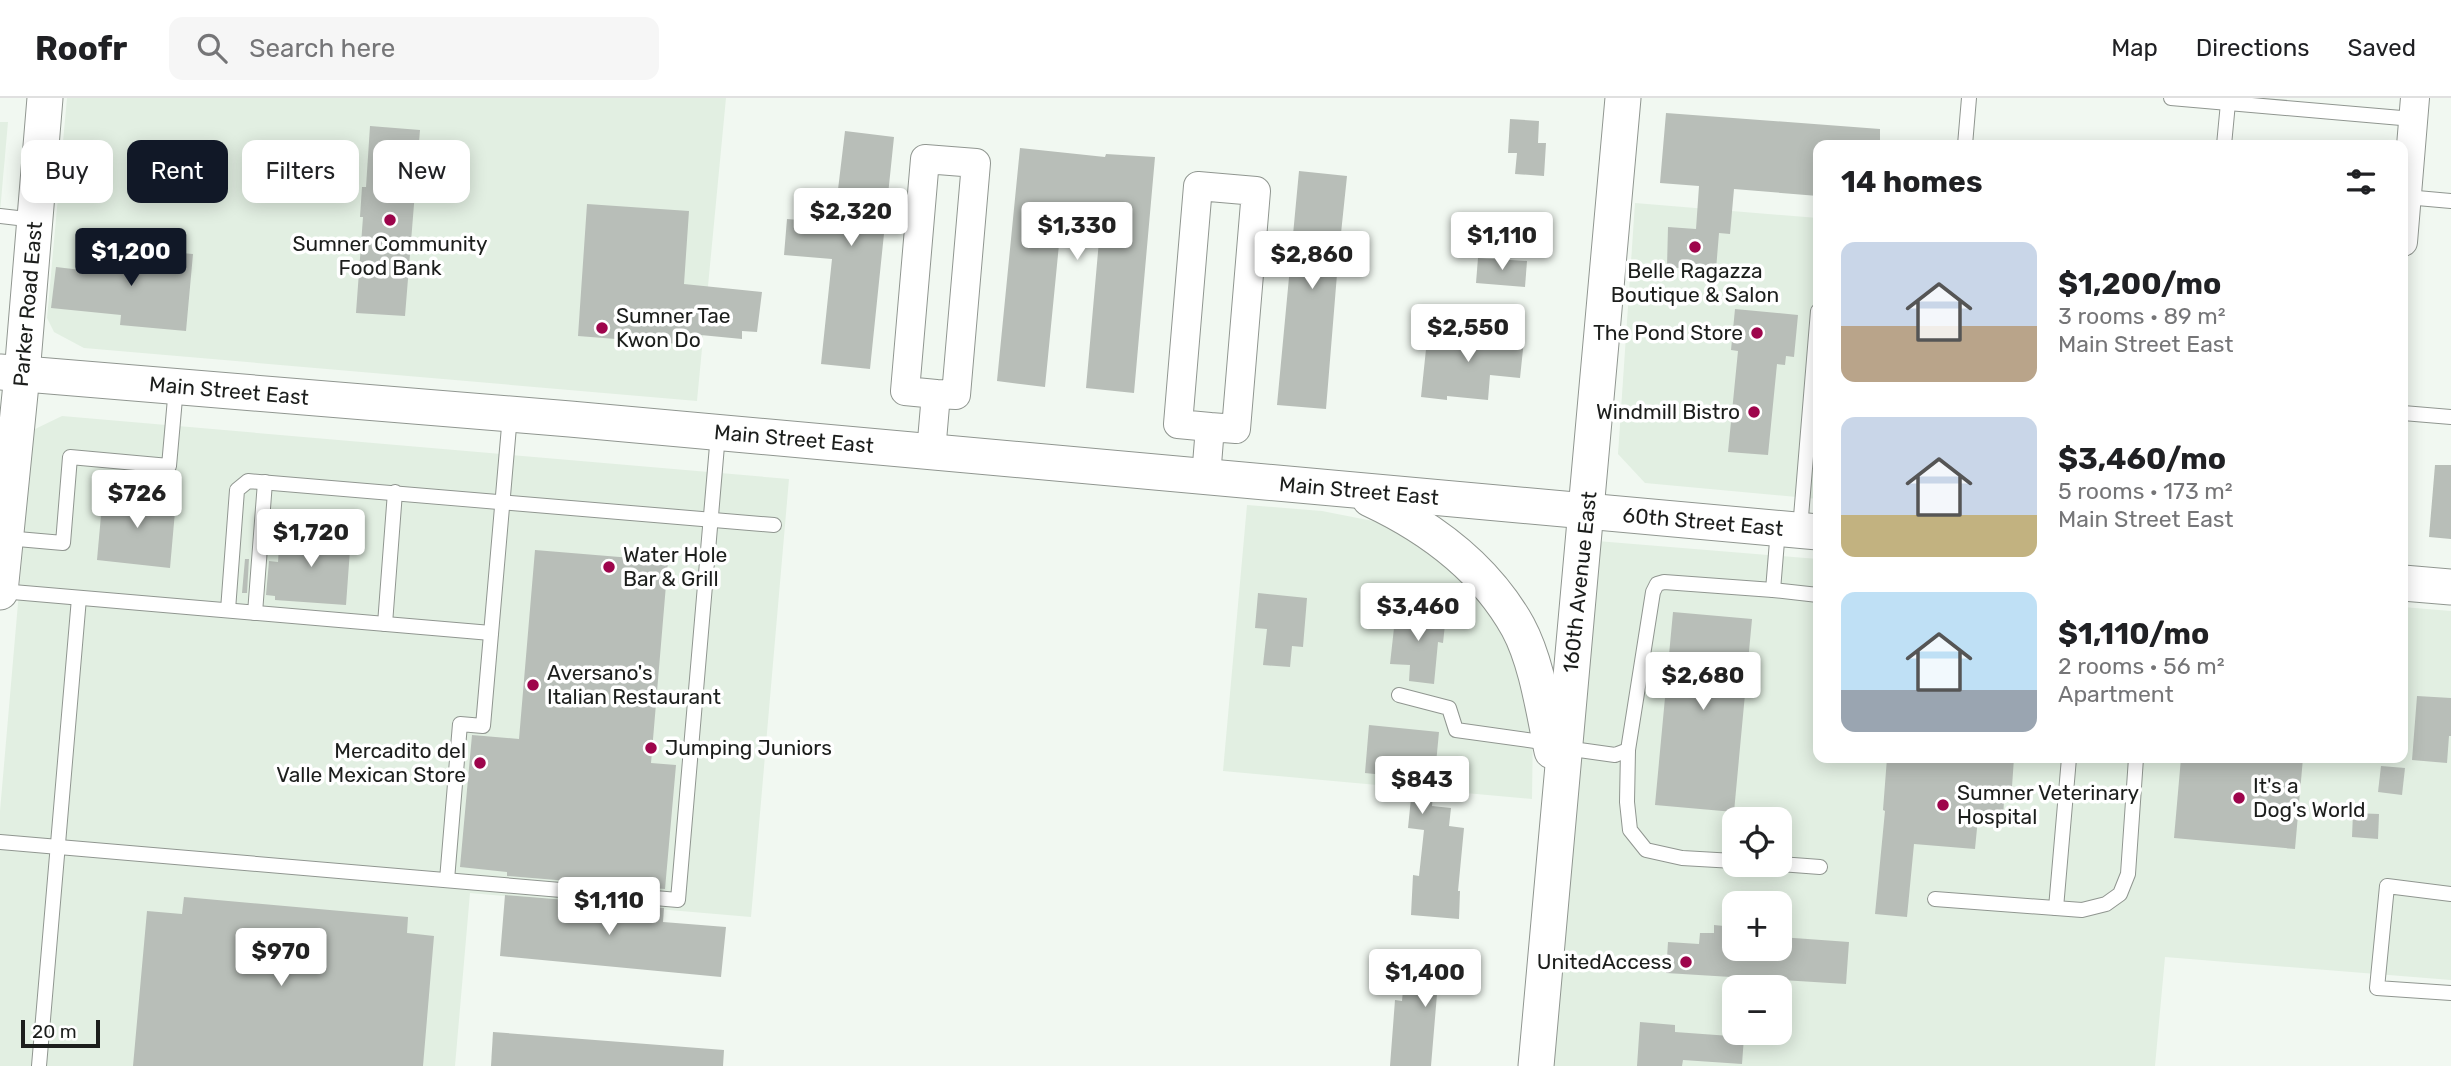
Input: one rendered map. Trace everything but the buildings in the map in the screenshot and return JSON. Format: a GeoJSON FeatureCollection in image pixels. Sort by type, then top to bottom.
{"type":"FeatureCollection","features":[{"type":"Feature","properties":{"kind":"street","name":"Parker Road East"},"geometry":{"type":"LineString","coordinates":[[0,592],[6,538],[11,373],[35,220],[46,98]]}},
{"type":"Feature","properties":{"kind":"street","name":"160th Avenue East"},"geometry":{"type":"LineString","coordinates":[[1536,1066],[1560,789],[1557,745],[1587,511],[1623,98]]}},
{"type":"Feature","properties":{"kind":"street"},"geometry":{"type":"LineString","coordinates":[[2408,175],[2414,109]]}},
{"type":"Feature","properties":{"kind":"street"},"geometry":{"type":"LineString","coordinates":[[925,159],[976,163],[956,395],[936,394],[905,391],[925,159]]}},
{"type":"Feature","properties":{"kind":"street"},"geometry":{"type":"LineString","coordinates":[[1198,186],[1256,191],[1236,429],[1210,427],[1178,424],[1198,186]]}},
{"type":"Feature","properties":{"kind":"street","name":"Main Street East"},"geometry":{"type":"LineString","coordinates":[[11,373],[718,432],[1587,511]]}},
{"type":"Feature","properties":{"kind":"street"},"geometry":{"type":"LineString","coordinates":[[931,452],[936,394]]}},
{"type":"Feature","properties":{"kind":"street"},"geometry":{"type":"LineString","coordinates":[[1206,477],[1210,427]]}},
{"type":"Feature","properties":{"kind":"street"},"geometry":{"type":"LineString","coordinates":[[1351,490],[1402,514],[1443,541],[1468,563],[1497,595],[1519,629],[1557,745]]}},
{"type":"Feature","properties":{"kind":"street","name":"60th Street East"},"geometry":{"type":"LineString","coordinates":[[1587,511],[1799,530]]}},
{"type":"Feature","properties":{"kind":"street"},"geometry":{"type":"LineString","coordinates":[[2408,583],[2451,587]]}},
{"type":"Feature","properties":{"kind":"lane"},"geometry":{"type":"LineString","coordinates":[[1965,140],[1969,98]]}},
{"type":"Feature","properties":{"kind":"lane"},"geometry":{"type":"LineString","coordinates":[[2171,98],[2228,103],[2414,109]]}},
{"type":"Feature","properties":{"kind":"lane"},"geometry":{"type":"LineString","coordinates":[[2224,140],[2228,103]]}},
{"type":"Feature","properties":{"kind":"lane"},"geometry":{"type":"LineString","coordinates":[[2408,197],[2451,201]]}},
{"type":"Feature","properties":{"kind":"lane"},"geometry":{"type":"LineString","coordinates":[[0,216],[35,220]]}},
{"type":"Feature","properties":{"kind":"lane"},"geometry":{"type":"LineString","coordinates":[[1773,590],[1799,530],[1813,369]]}},
{"type":"Feature","properties":{"kind":"lane"},"geometry":{"type":"LineString","coordinates":[[6,538],[63,543],[70,457],[169,466],[176,387]]}},
{"type":"Feature","properties":{"kind":"lane"},"geometry":{"type":"LineString","coordinates":[[2408,413],[2451,416]]}},
{"type":"Feature","properties":{"kind":"lane"},"geometry":{"type":"LineString","coordinates":[[447,880],[460,724],[484,726],[510,414]]}},
{"type":"Feature","properties":{"kind":"lane"},"geometry":{"type":"LineString","coordinates":[[0,842],[678,900],[718,432]]}},
{"type":"Feature","properties":{"kind":"lane"},"geometry":{"type":"LineString","coordinates":[[228,610],[237,490],[248,481],[774,525]]}},
{"type":"Feature","properties":{"kind":"lane"},"geometry":{"type":"LineString","coordinates":[[255,613],[265,482]]}},
{"type":"Feature","properties":{"kind":"lane"},"geometry":{"type":"LineString","coordinates":[[385,624],[395,492]]}},
{"type":"Feature","properties":{"kind":"lane"},"geometry":{"type":"LineString","coordinates":[[1722,860],[1682,858],[1646,850],[1630,830],[1627,802],[1628,750],[1653,592],[1657,584],[1664,582],[1813,594]]}},
{"type":"Feature","properties":{"kind":"lane"},"geometry":{"type":"LineString","coordinates":[[0,592],[491,633]]}},
{"type":"Feature","properties":{"kind":"lane"},"geometry":{"type":"LineString","coordinates":[[39,1066],[79,598]]}},
{"type":"Feature","properties":{"kind":"lane"},"geometry":{"type":"LineString","coordinates":[[1399,695],[1449,708],[1456,730],[1615,755],[1628,750]]}},
{"type":"Feature","properties":{"kind":"lane"},"geometry":{"type":"LineString","coordinates":[[2056,908],[2069,763]]}},
{"type":"Feature","properties":{"kind":"lane"},"geometry":{"type":"LineString","coordinates":[[1935,899],[2082,910],[2106,904],[2120,894],[2128,874],[2136,763]]}},
{"type":"Feature","properties":{"kind":"lane"},"geometry":{"type":"LineString","coordinates":[[1792,865],[1820,866]]}},
{"type":"Feature","properties":{"kind":"lane"},"geometry":{"type":"LineString","coordinates":[[2451,894],[2387,886],[2378,988],[2451,993]]}},
{"type":"Feature","properties":{"kind":"shaded area"},"geometry":{"type":"Polygon","coordinates":[[[67,98],[726,98],[697,401],[84,348],[54,332],[47,318],[57,203],[113,203],[113,140],[63,140],[67,98]]]}},
{"type":"Feature","properties":{"kind":"shaded area"},"geometry":{"type":"Polygon","coordinates":[[[0,122],[8,122],[0,212],[0,122]]]}},
{"type":"Feature","properties":{"kind":"shaded area"},"geometry":{"type":"Polygon","coordinates":[[[1635,203],[1813,218],[1813,499],[1645,483],[1618,454],[1635,203]]]}},
{"type":"Feature","properties":{"kind":"shaded area"},"geometry":{"type":"Polygon","coordinates":[[[62,416],[789,479],[751,917],[470,893],[455,1066],[0,1066],[0,811],[33,430],[62,416]]]}},
{"type":"Feature","properties":{"kind":"shaded area"},"geometry":{"type":"Polygon","coordinates":[[[1247,505],[1322,511],[1378,522],[1424,545],[1467,577],[1493,618],[1516,664],[1533,725],[1532,799],[1223,771],[1247,505]]]}},
{"type":"Feature","properties":{"kind":"shaded area"},"geometry":{"type":"Polygon","coordinates":[[[1597,541],[1813,559],[1813,763],[2408,763],[2408,607],[2451,611],[2451,980],[2165,957],[2155,1066],[1554,1066],[1597,541]]]}},
{"type":"Feature","properties":{"kind":"place","name":"Sumner Community Food Bank"},"geometry":{"type":"Point","coordinates":[390,220]}},
{"type":"Feature","properties":{"kind":"place","name":"Belle Ragazza Boutique & Salon"},"geometry":{"type":"Point","coordinates":[1695,247]}},
{"type":"Feature","properties":{"kind":"place","name":"Sumner Tae Kwon Do"},"geometry":{"type":"Point","coordinates":[602,328]}},
{"type":"Feature","properties":{"kind":"place","name":"The Pond Store"},"geometry":{"type":"Point","coordinates":[1757,333]}},
{"type":"Feature","properties":{"kind":"place","name":"Windmill Bistro"},"geometry":{"type":"Point","coordinates":[1754,412]}},
{"type":"Feature","properties":{"kind":"place","name":"Water Hole Bar & Grill"},"geometry":{"type":"Point","coordinates":[609,567]}},
{"type":"Feature","properties":{"kind":"place","name":"Aversano's Italian Restaurant"},"geometry":{"type":"Point","coordinates":[533,685]}},
{"type":"Feature","properties":{"kind":"place","name":"Jumping Juniors"},"geometry":{"type":"Point","coordinates":[651,748]}},
{"type":"Feature","properties":{"kind":"place","name":"Mercadito del Valle Mexican Store"},"geometry":{"type":"Point","coordinates":[480,763]}},
{"type":"Feature","properties":{"kind":"place","name":"It's a Dog's World"},"geometry":{"type":"Point","coordinates":[2239,798]}},
{"type":"Feature","properties":{"kind":"place","name":"Sumner Veterinary Hospital"},"geometry":{"type":"Point","coordinates":[1943,805]}},
{"type":"Feature","properties":{"kind":"place","name":"UnitedAccess"},"geometry":{"type":"Point","coordinates":[1686,962]}}]}
